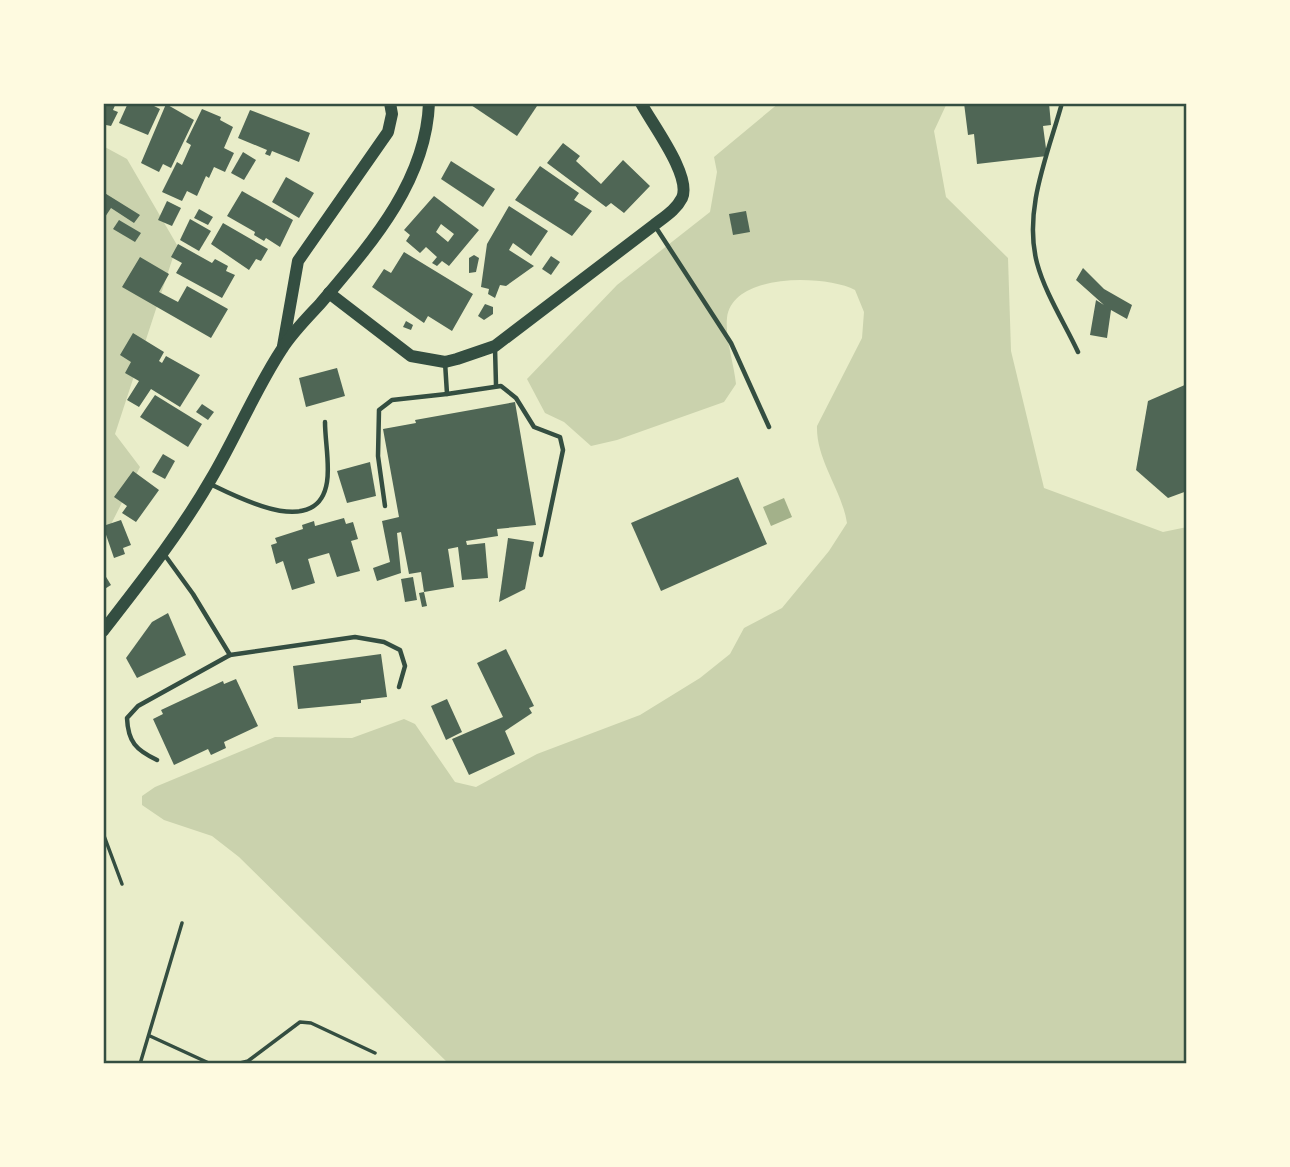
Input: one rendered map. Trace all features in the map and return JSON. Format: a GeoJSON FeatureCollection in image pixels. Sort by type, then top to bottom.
{"type":"FeatureCollection","features":[{"type":"Feature","properties":{"kind":"street"},"geometry":{"type":"LineString","coordinates":[[283,347],[298,261],[388,132],[392,114],[390,103]]}},
{"type":"Feature","properties":{"kind":"street"},"geometry":{"type":"LineString","coordinates":[[103,631],[163,554],[209,484],[283,347],[329,293],[405,191],[419,164],[428,123],[429,103]]}},
{"type":"Feature","properties":{"kind":"street"},"geometry":{"type":"LineString","coordinates":[[329,293],[411,356],[445,362],[495,345],[654,225],[677,205],[684,195],[684,179],[641,103]]}},
{"type":"Feature","properties":{"kind":"lane"},"geometry":{"type":"LineString","coordinates":[[1062,103],[1033,208],[1032,232],[1037,264],[1078,352]]}},
{"type":"Feature","properties":{"kind":"lane"},"geometry":{"type":"LineString","coordinates":[[654,225],[731,343],[769,427]]}},
{"type":"Feature","properties":{"kind":"lane"},"geometry":{"type":"LineString","coordinates":[[495,345],[496,385]]}},
{"type":"Feature","properties":{"kind":"lane"},"geometry":{"type":"LineString","coordinates":[[445,362],[447,394]]}},
{"type":"Feature","properties":{"kind":"lane"},"geometry":{"type":"LineString","coordinates":[[385,506],[378,456],[379,410],[392,400],[496,385],[507,389],[516,398],[534,427],[554,433],[562,441],[541,555]]}},
{"type":"Feature","properties":{"kind":"lane"},"geometry":{"type":"LineString","coordinates":[[209,484],[280,513],[305,510],[321,499],[327,482],[325,422]]}},
{"type":"Feature","properties":{"kind":"lane"},"geometry":{"type":"LineString","coordinates":[[163,554],[193,594],[230,655]]}},
{"type":"Feature","properties":{"kind":"lane"},"geometry":{"type":"LineString","coordinates":[[158,760],[137,750],[128,735],[127,719],[138,706],[230,655],[355,637],[384,642],[400,650],[405,666],[399,687]]}},
{"type":"Feature","properties":{"kind":"path"},"geometry":{"type":"LineString","coordinates":[[103,832],[122,884]]}},
{"type":"Feature","properties":{"kind":"path"},"geometry":{"type":"LineString","coordinates":[[140,1064],[182,923]]}},
{"type":"Feature","properties":{"kind":"path"},"geometry":{"type":"LineString","coordinates":[[236,1064],[248,1061],[300,1022],[311,1023],[375,1053]]}},
{"type":"Feature","properties":{"kind":"path"},"geometry":{"type":"LineString","coordinates":[[149,1036],[211,1064]]}},
{"type":"Feature","properties":{"kind":"shaded area"},"geometry":{"type":"Polygon","coordinates":[[[779,103],[947,103],[934,131],[946,197],[1008,258],[1011,351],[1044,488],[1163,532],[1187,527],[1187,1064],[449,1064],[239,857],[212,836],[164,820],[142,805],[142,796],[155,787],[275,737],[352,738],[404,719],[415,724],[455,782],[476,787],[537,754],[640,715],[700,678],[730,654],[744,628],[782,608],[829,551],[847,523],[821,451],[817,426],[862,338],[864,312],[855,290],[841,285],[803,280],[762,285],[745,292],[733,303],[727,318],[727,334],[736,384],[724,402],[617,440],[591,446],[564,422],[545,413],[527,379],[617,285],[710,212],[717,172],[714,157],[779,103]]]}},
{"type":"Feature","properties":{"kind":"shaded area"},"geometry":{"type":"Polygon","coordinates":[[[103,146],[127,159],[177,245],[115,434],[140,467],[103,540],[103,146]]]}},
{"type":"Feature","properties":{"kind":"shaded area"},"geometry":{"type":"Polygon","coordinates":[[[784,498],[792,517],[771,526],[763,507],[784,498]]]}},
{"type":"Feature","properties":{"kind":"building"},"geometry":{"type":"Polygon","coordinates":[[[103,103],[116,103],[113,110],[118,112],[111,126],[106,125],[103,131],[103,103]]]}},
{"type":"Feature","properties":{"kind":"building"},"geometry":{"type":"Polygon","coordinates":[[[128,103],[148,103],[160,109],[148,135],[119,123],[128,103]]]}},
{"type":"Feature","properties":{"kind":"building"},"geometry":{"type":"Polygon","coordinates":[[[468,103],[539,103],[517,136],[468,103]]]}},
{"type":"Feature","properties":{"kind":"building"},"geometry":{"type":"Polygon","coordinates":[[[964,103],[1049,103],[1051,125],[1043,126],[1047,156],[977,164],[974,134],[968,135],[964,103]]]}},
{"type":"Feature","properties":{"kind":"building"},"geometry":{"type":"Polygon","coordinates":[[[166,104],[194,120],[171,168],[163,164],[159,172],[141,163],[166,104]]]}},
{"type":"Feature","properties":{"kind":"building"},"geometry":{"type":"Polygon","coordinates":[[[202,109],[221,117],[220,120],[233,127],[224,148],[234,153],[225,172],[214,167],[209,178],[206,176],[197,196],[187,191],[182,201],[162,192],[177,162],[182,165],[191,145],[186,142],[202,109]]]}},
{"type":"Feature","properties":{"kind":"building"},"geometry":{"type":"Polygon","coordinates":[[[250,110],[310,133],[299,162],[272,151],[270,156],[265,154],[267,150],[238,138],[250,110]]]}},
{"type":"Feature","properties":{"kind":"building"},"geometry":{"type":"Polygon","coordinates":[[[563,143],[580,156],[576,161],[601,184],[623,160],[650,186],[624,213],[611,203],[606,207],[547,163],[563,143]]]}},
{"type":"Feature","properties":{"kind":"building"},"geometry":{"type":"Polygon","coordinates":[[[243,152],[256,160],[244,180],[231,173],[243,152]]]}},
{"type":"Feature","properties":{"kind":"building"},"geometry":{"type":"Polygon","coordinates":[[[451,161],[495,189],[483,207],[441,179],[451,161]]]}},
{"type":"Feature","properties":{"kind":"building"},"geometry":{"type":"Polygon","coordinates":[[[540,166],[579,193],[574,200],[592,211],[572,236],[515,200],[540,166]]]}},
{"type":"Feature","properties":{"kind":"building"},"geometry":{"type":"Polygon","coordinates":[[[286,177],[314,193],[299,218],[272,202],[286,177]]]}},
{"type":"Feature","properties":{"kind":"building"},"geometry":{"type":"Polygon","coordinates":[[[242,191],[293,220],[280,247],[266,238],[264,241],[254,235],[255,232],[227,216],[242,191]]]}},
{"type":"Feature","properties":{"kind":"building"},"geometry":{"type":"Polygon","coordinates":[[[103,192],[140,215],[134,223],[111,208],[103,220],[103,192]]]}},
{"type":"Feature","properties":{"kind":"building"},"geometry":{"type":"Polygon","coordinates":[[[434,196],[479,230],[449,266],[442,261],[437,266],[432,263],[437,257],[426,247],[420,253],[406,241],[410,235],[404,230],[434,196]],[[441,224],[436,232],[448,242],[454,234],[441,224]]]}},
{"type":"Feature","properties":{"kind":"building"},"geometry":{"type":"Polygon","coordinates":[[[167,201],[181,208],[172,226],[158,220],[167,201]]]}},
{"type":"Feature","properties":{"kind":"building"},"geometry":{"type":"Polygon","coordinates":[[[509,206],[548,231],[531,256],[513,243],[509,250],[534,266],[506,286],[500,285],[495,298],[488,294],[489,289],[481,287],[487,244],[509,206]]]}},
{"type":"Feature","properties":{"kind":"building"},"geometry":{"type":"Polygon","coordinates":[[[199,209],[213,217],[208,225],[194,218],[199,209]]]}},
{"type":"Feature","properties":{"kind":"building"},"geometry":{"type":"Polygon","coordinates":[[[746,211],[750,232],[733,235],[729,214],[746,211]]]}},
{"type":"Feature","properties":{"kind":"building"},"geometry":{"type":"Polygon","coordinates":[[[190,219],[211,231],[199,251],[180,240],[190,219]]]}},
{"type":"Feature","properties":{"kind":"building"},"geometry":{"type":"Polygon","coordinates":[[[119,220],[141,233],[135,242],[113,229],[119,220]]]}},
{"type":"Feature","properties":{"kind":"building"},"geometry":{"type":"Polygon","coordinates":[[[223,223],[268,249],[261,261],[256,259],[249,270],[211,244],[223,223]]]}},
{"type":"Feature","properties":{"kind":"building"},"geometry":{"type":"Polygon","coordinates":[[[178,244],[212,263],[215,259],[228,266],[226,271],[235,275],[222,298],[176,273],[182,263],[171,257],[178,244]]]}},
{"type":"Feature","properties":{"kind":"building"},"geometry":{"type":"Polygon","coordinates":[[[404,252],[473,294],[452,331],[428,316],[424,323],[372,287],[384,269],[391,273],[404,252]]]}},
{"type":"Feature","properties":{"kind":"building"},"geometry":{"type":"Polygon","coordinates":[[[474,255],[479,258],[476,272],[469,273],[469,258],[474,255]]]}},
{"type":"Feature","properties":{"kind":"building"},"geometry":{"type":"Polygon","coordinates":[[[551,256],[560,262],[551,275],[542,269],[551,256]]]}},
{"type":"Feature","properties":{"kind":"building"},"geometry":{"type":"Polygon","coordinates":[[[140,257],[169,274],[159,292],[178,302],[187,286],[228,309],[211,338],[122,287],[140,257]]]}},
{"type":"Feature","properties":{"kind":"building"},"geometry":{"type":"Polygon","coordinates":[[[1083,268],[1104,289],[1132,305],[1127,319],[1111,310],[1107,338],[1090,335],[1096,300],[1104,305],[1076,280],[1083,268]]]}},
{"type":"Feature","properties":{"kind":"building"},"geometry":{"type":"Polygon","coordinates":[[[485,304],[493,307],[493,314],[484,320],[478,316],[485,304]]]}},
{"type":"Feature","properties":{"kind":"building"},"geometry":{"type":"Polygon","coordinates":[[[406,321],[413,325],[411,330],[403,327],[406,321]]]}},
{"type":"Feature","properties":{"kind":"building"},"geometry":{"type":"Polygon","coordinates":[[[133,333],[164,352],[159,361],[162,363],[166,356],[200,375],[180,407],[151,389],[139,407],[127,400],[139,381],[125,373],[131,362],[120,355],[133,333]]]}},
{"type":"Feature","properties":{"kind":"building"},"geometry":{"type":"Polygon","coordinates":[[[337,368],[345,396],[306,407],[299,378],[337,368]]]}},
{"type":"Feature","properties":{"kind":"building"},"geometry":{"type":"Polygon","coordinates":[[[1187,384],[1187,491],[1168,498],[1136,470],[1148,401],[1187,384]]]}},
{"type":"Feature","properties":{"kind":"building"},"geometry":{"type":"Polygon","coordinates":[[[155,395],[202,424],[188,447],[140,417],[155,395]]]}},
{"type":"Feature","properties":{"kind":"building"},"geometry":{"type":"Polygon","coordinates":[[[515,402],[536,525],[497,529],[498,536],[466,541],[467,545],[485,543],[488,578],[462,580],[458,547],[448,549],[454,587],[424,592],[421,572],[409,574],[401,532],[397,533],[401,573],[377,581],[373,568],[390,562],[382,521],[399,517],[383,429],[416,423],[415,420],[515,402]]]}},
{"type":"Feature","properties":{"kind":"building"},"geometry":{"type":"Polygon","coordinates":[[[202,404],[214,412],[208,420],[196,412],[202,404]]]}},
{"type":"Feature","properties":{"kind":"building"},"geometry":{"type":"Polygon","coordinates":[[[163,454],[175,461],[165,479],[152,472],[163,454]]]}},
{"type":"Feature","properties":{"kind":"building"},"geometry":{"type":"Polygon","coordinates":[[[370,462],[376,496],[347,503],[337,471],[370,462]]]}},
{"type":"Feature","properties":{"kind":"building"},"geometry":{"type":"Polygon","coordinates":[[[133,471],[159,490],[136,522],[122,513],[127,506],[114,497],[133,471]]]}},
{"type":"Feature","properties":{"kind":"building"},"geometry":{"type":"Polygon","coordinates":[[[738,477],[767,544],[661,591],[631,523],[738,477]]]}},
{"type":"Feature","properties":{"kind":"building"},"geometry":{"type":"Polygon","coordinates":[[[344,518],[346,524],[353,522],[358,539],[351,541],[360,571],[337,577],[329,553],[308,559],[315,583],[292,590],[283,561],[276,564],[271,545],[277,543],[275,538],[303,529],[302,525],[314,521],[315,526],[344,518]]]}},
{"type":"Feature","properties":{"kind":"building"},"geometry":{"type":"Polygon","coordinates":[[[121,520],[131,545],[123,548],[125,554],[114,558],[103,526],[121,520]]]}},
{"type":"Feature","properties":{"kind":"building"},"geometry":{"type":"Polygon","coordinates":[[[508,538],[534,542],[525,589],[499,602],[508,538]]]}},
{"type":"Feature","properties":{"kind":"building"},"geometry":{"type":"Polygon","coordinates":[[[103,572],[111,585],[103,590],[103,572]]]}},
{"type":"Feature","properties":{"kind":"building"},"geometry":{"type":"Polygon","coordinates":[[[413,577],[417,600],[405,602],[401,579],[413,577]]]}},
{"type":"Feature","properties":{"kind":"building"},"geometry":{"type":"Polygon","coordinates":[[[424,592],[427,606],[422,607],[419,593],[424,592]]]}},
{"type":"Feature","properties":{"kind":"building"},"geometry":{"type":"Polygon","coordinates":[[[168,613],[186,655],[137,678],[126,658],[152,622],[168,613]]]}},
{"type":"Feature","properties":{"kind":"building"},"geometry":{"type":"Polygon","coordinates":[[[506,649],[534,706],[529,708],[532,713],[505,731],[515,754],[469,775],[452,739],[503,717],[477,663],[506,649]]]}},
{"type":"Feature","properties":{"kind":"building"},"geometry":{"type":"Polygon","coordinates":[[[381,654],[387,697],[361,700],[361,703],[298,709],[293,666],[381,654]]]}},
{"type":"Feature","properties":{"kind":"building"},"geometry":{"type":"Polygon","coordinates":[[[236,679],[258,726],[224,742],[226,748],[211,755],[208,749],[174,765],[153,719],[163,714],[161,710],[223,681],[224,684],[236,679]]]}},
{"type":"Feature","properties":{"kind":"building"},"geometry":{"type":"Polygon","coordinates":[[[447,699],[462,732],[446,740],[431,706],[447,699]]]}}]}
